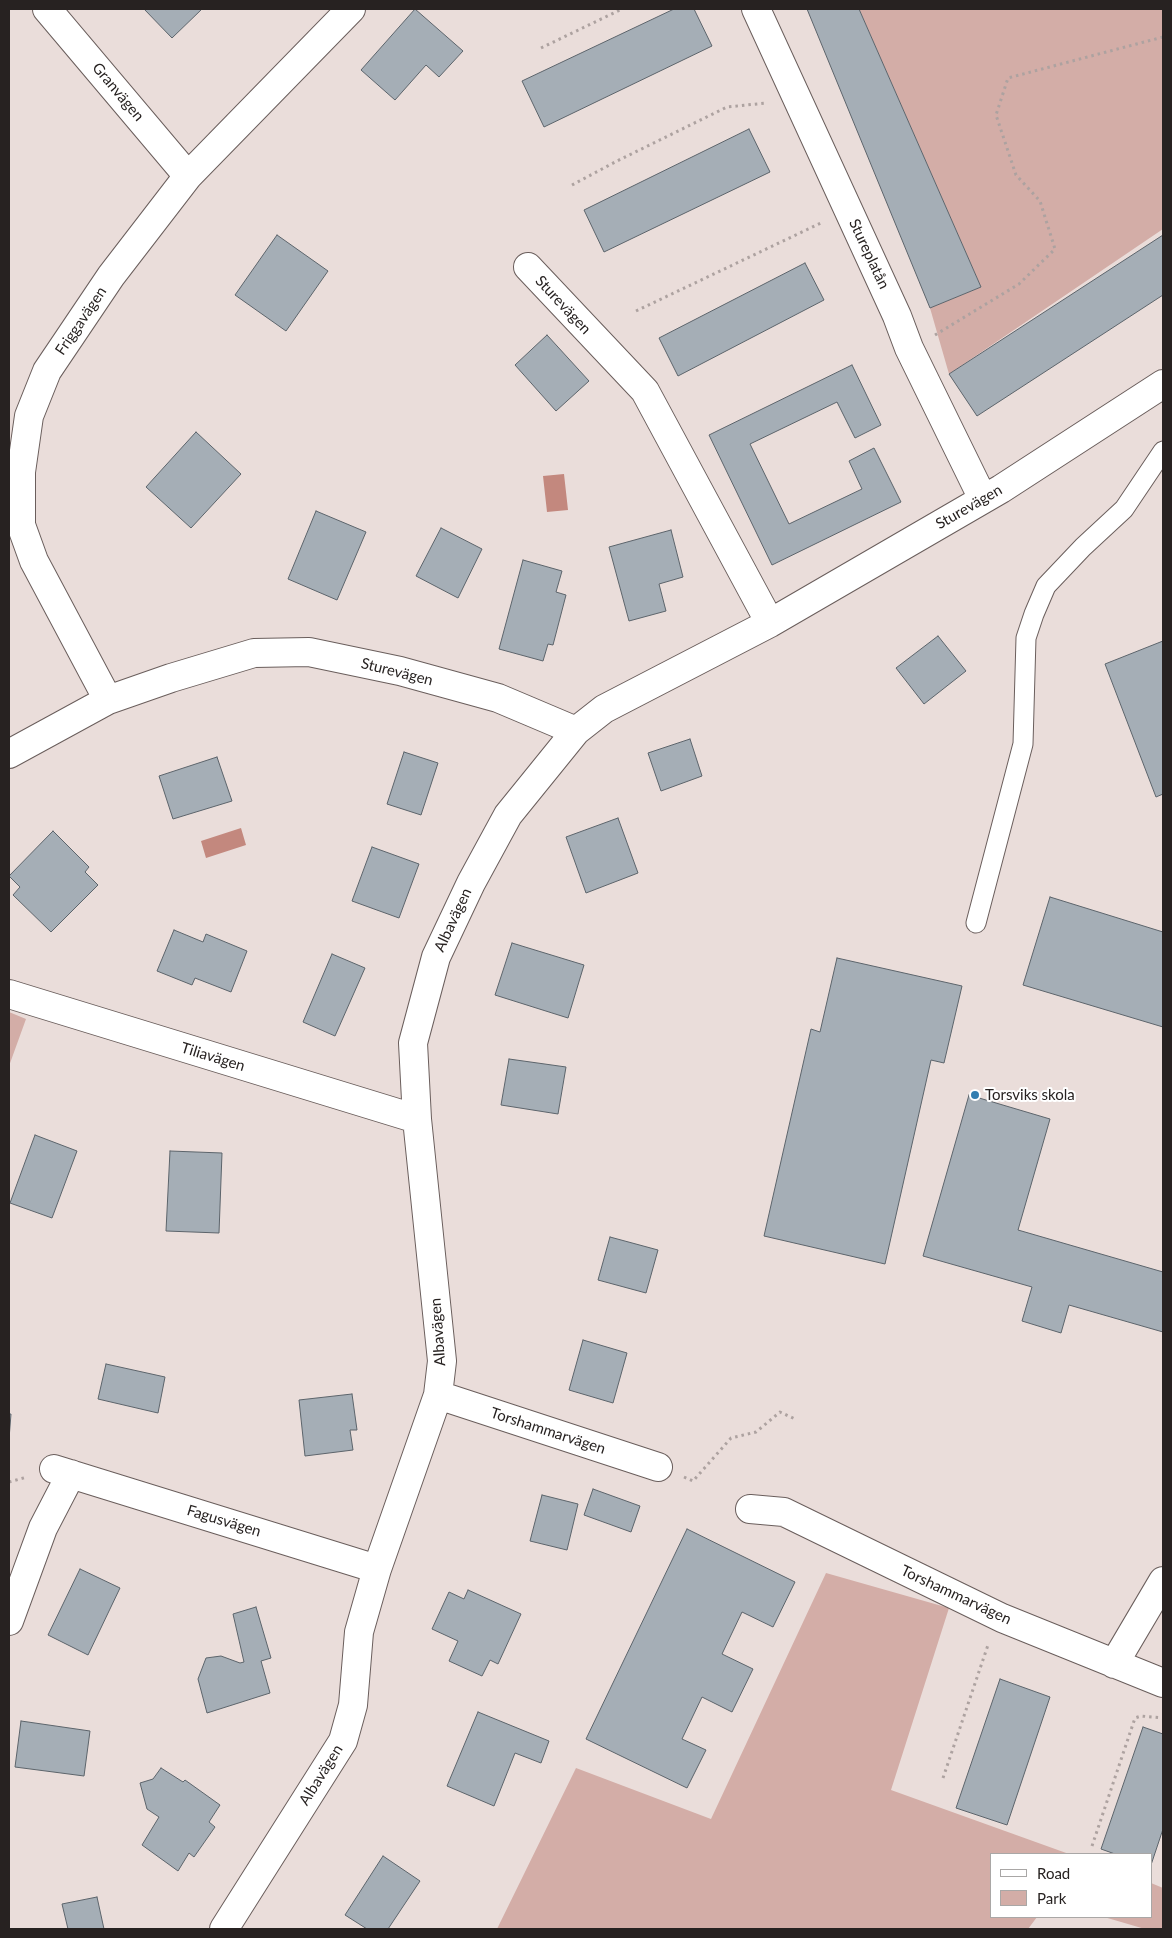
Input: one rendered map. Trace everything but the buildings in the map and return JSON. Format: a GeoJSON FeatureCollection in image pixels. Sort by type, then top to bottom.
{"type":"FeatureCollection","features":[{"type":"Feature","properties":{"kind":"street","name":"Granvägen"},"geometry":{"type":"LineString","coordinates":[[47,9],[188,176]]}},
{"type":"Feature","properties":{"kind":"street","name":"Friggavägen"},"geometry":{"type":"LineString","coordinates":[[108,700],[15,523],[29,416],[47,371],[111,276],[188,176],[350,9]]}},
{"type":"Feature","properties":{"kind":"street","name":"Stureplatån"},"geometry":{"type":"LineString","coordinates":[[756,9],[897,316],[908,348],[982,499]]}},
{"type":"Feature","properties":{"kind":"street","name":"Sturevägen"},"geometry":{"type":"LineString","coordinates":[[528,267],[644,391],[770,623]]}},
{"type":"Feature","properties":{"kind":"street","name":"Sturevägen"},"geometry":{"type":"LineString","coordinates":[[9,754],[108,700],[171,678],[254,653],[308,652],[400,671],[498,698],[576,731],[604,709],[770,623],[1001,489],[1163,385]]}},
{"type":"Feature","properties":{"kind":"street","name":"Albavägen"},"geometry":{"type":"LineString","coordinates":[[224,1929],[343,1741],[353,1705],[359,1632],[376,1569],[438,1395],[442,1361],[416,1119],[413,1043],[436,957],[471,883],[508,815],[576,731]]}},
{"type":"Feature","properties":{"kind":"street","name":"Tiliavägen"},"geometry":{"type":"LineString","coordinates":[[9,994],[416,1119]]}},
{"type":"Feature","properties":{"kind":"street","name":"Torshammarvägen"},"geometry":{"type":"LineString","coordinates":[[438,1395],[658,1467]]}},
{"type":"Feature","properties":{"kind":"street","name":"Fagusvägen"},"geometry":{"type":"LineString","coordinates":[[9,1621],[62,1472],[376,1569]]}},
{"type":"Feature","properties":{"kind":"street","name":"Torshammarvägen"},"geometry":{"type":"LineString","coordinates":[[750,1509],[784,1512],[998,1616],[1163,1683]]}},
{"type":"Feature","properties":{"kind":"street"},"geometry":{"type":"LineString","coordinates":[[1114,1664],[1163,1581]]}},
{"type":"Feature","properties":{"kind":"lane"},"geometry":{"type":"LineString","coordinates":[[976,923],[1023,744],[1026,638],[1034,614],[1046,586],[1083,547],[1124,509],[1163,451]]}},
{"type":"Feature","properties":{"kind":"path"},"geometry":{"type":"LineString","coordinates":[[541,48],[622,9]]}},
{"type":"Feature","properties":{"kind":"path"},"geometry":{"type":"LineString","coordinates":[[933,337],[1019,284],[1055,249],[1040,201],[1016,175],[996,114],[1008,78],[1163,37]]}},
{"type":"Feature","properties":{"kind":"path"},"geometry":{"type":"LineString","coordinates":[[572,186],[617,161],[728,107],[768,103],[793,90]]}},
{"type":"Feature","properties":{"kind":"path"},"geometry":{"type":"LineString","coordinates":[[636,312],[848,210]]}},
{"type":"Feature","properties":{"kind":"path"},"geometry":{"type":"LineString","coordinates":[[658,1467],[693,1481],[731,1438],[756,1432],[780,1412],[795,1419]]}},
{"type":"Feature","properties":{"kind":"path"},"geometry":{"type":"LineString","coordinates":[[943,1778],[998,1616]]}},
{"type":"Feature","properties":{"kind":"path"},"geometry":{"type":"LineString","coordinates":[[1092,1846],[1135,1718],[1141,1716],[1163,1718]]}},
{"type":"Feature","properties":{"kind":"green space"},"geometry":{"type":"Polygon","coordinates":[[[859,9],[1163,9],[1163,229],[949,374],[930,308],[981,287],[859,9]]]}},
{"type":"Feature","properties":{"kind":"green space"},"geometry":{"type":"Polygon","coordinates":[[[9,1012],[26,1019],[9,1066],[9,1012]]]}},
{"type":"Feature","properties":{"kind":"green space"},"geometry":{"type":"Polygon","coordinates":[[[826,1573],[949,1608],[891,1790],[1066,1853],[990,1853],[990,1918],[1036,1918],[1028,1929],[497,1929],[576,1768],[711,1819],[826,1573]]]}},
{"type":"Feature","properties":{"kind":"green space"},"geometry":{"type":"Polygon","coordinates":[[[1152,1883],[1163,1888],[1163,1929],[1145,1929],[1107,1918],[1152,1918],[1152,1883]]]}},
{"type":"Feature","properties":{"kind":"shaded area"},"geometry":{"type":"Polygon","coordinates":[[[564,474],[568,510],[547,512],[543,476],[564,474]]]}},
{"type":"Feature","properties":{"kind":"shaded area"},"geometry":{"type":"Polygon","coordinates":[[[241,828],[246,845],[206,858],[201,841],[241,828]]]}},
{"type":"Feature","properties":{"kind":"place","name":"Torsviks skola"},"geometry":{"type":"Point","coordinates":[975,1095]}}]}
